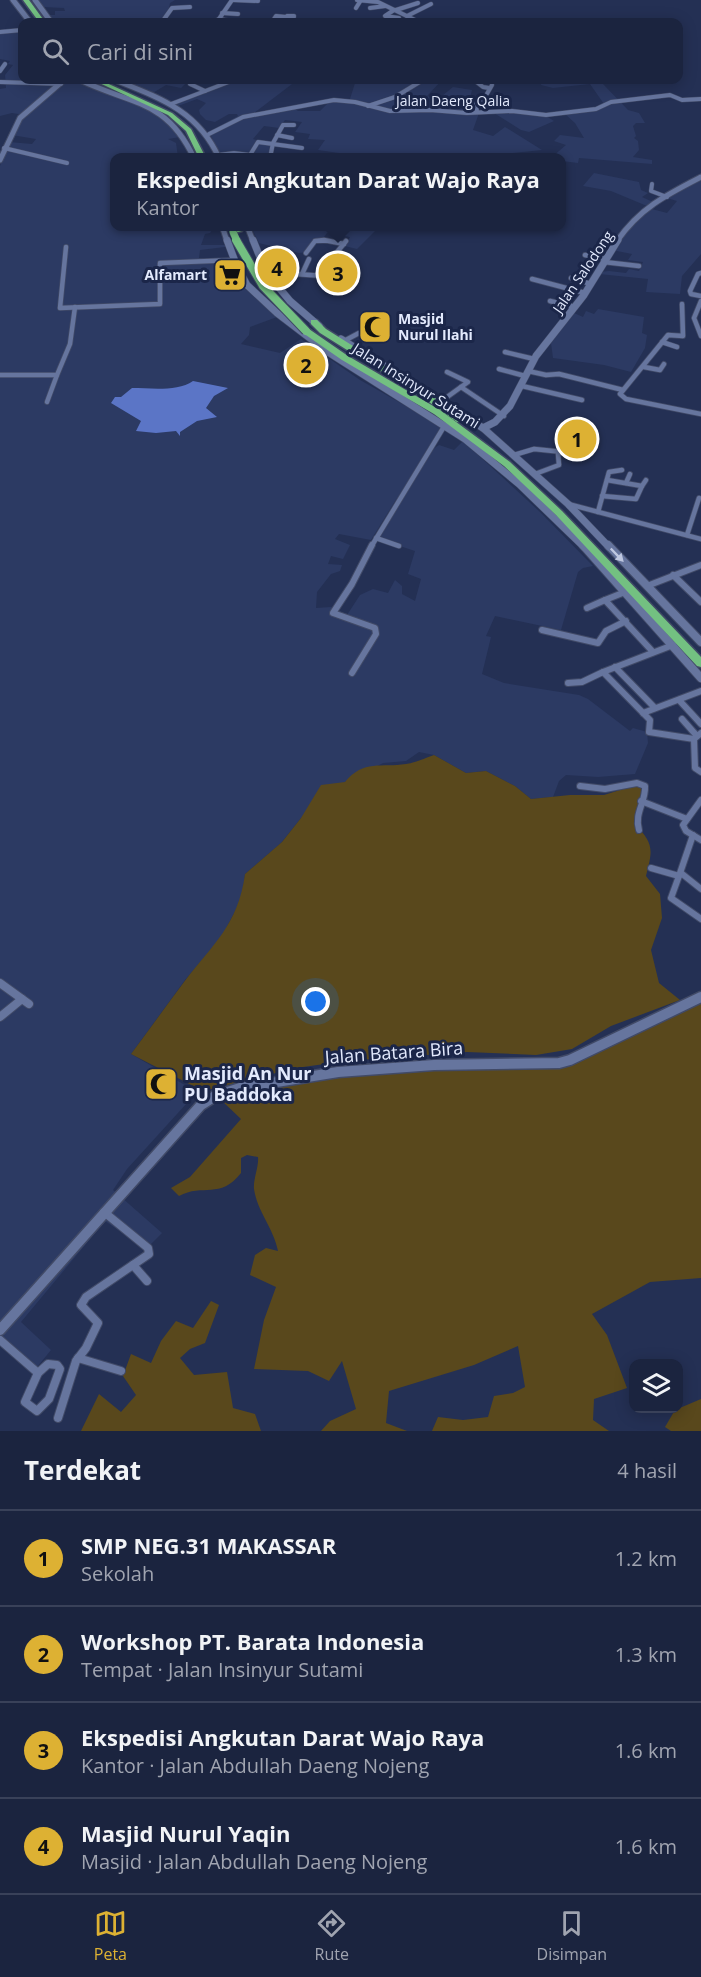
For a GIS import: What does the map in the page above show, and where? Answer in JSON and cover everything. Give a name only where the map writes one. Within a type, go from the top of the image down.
[{"type":"highway","points":[[21,0],[34,18]]},
{"type":"highway","points":[[26,0],[39,18]]},
{"type":"highway","points":[[93,84],[152,107]]},
{"type":"highway","points":[[105,84],[170,114],[189,130],[200,153]]},
{"type":"highway","points":[[111,84],[175,112],[195,129],[207,153]]},
{"type":"highway","name":"Jalan Insinyur Sutami","points":[[236,231],[248,267],[274,301],[307,329],[366,370],[437,412],[472,436],[524,478],[701,663]]},
{"type":"highway","name":"Jalan Insinyur Sutami","points":[[307,329],[323,331],[447,409],[513,462],[548,494],[701,656]]},
{"type":"street","points":[[13,0],[27,18]]},
{"type":"street","points":[[35,0],[48,18]]},
{"type":"street","points":[[220,18],[232,0],[258,1]]},
{"type":"street","points":[[356,8],[359,0],[376,2],[410,18]]},
{"type":"street","points":[[384,16],[418,3]]},
{"type":"street","points":[[406,16],[431,4]]},
{"type":"street","points":[[385,6],[371,10],[384,16],[399,18]]},
{"type":"street","points":[[165,18],[171,8],[190,7]]},
{"type":"street","points":[[222,13],[238,14]]},
{"type":"street","points":[[0,32],[18,30]]},
{"type":"street","points":[[0,71],[5,64]]},
{"type":"street","points":[[0,82],[18,82]]},
{"type":"street","points":[[0,160],[11,133],[24,115],[33,105],[64,84]]},
{"type":"street","points":[[125,84],[185,112],[208,134],[218,153]]},
{"type":"street","points":[[190,84],[205,91]]},
{"type":"street","points":[[171,104],[223,84]]},
{"type":"street","points":[[368,106],[395,97],[416,84]]},
{"type":"street","points":[[477,112],[476,103],[484,99],[490,86],[483,87],[479,84]]},
{"type":"street","name":"Jalan Daeng Qalia","points":[[208,134],[243,117],[329,100],[355,102],[390,111],[512,111],[552,115],[601,108],[611,102],[670,95],[682,100],[701,99]]},
{"type":"street","points":[[152,107],[182,132],[192,153]]},
{"type":"street","points":[[271,153],[273,143],[284,124],[294,125]]},
{"type":"street","points":[[277,135],[292,138]]},
{"type":"street","points":[[251,153],[257,142],[302,148]]},
{"type":"street","points":[[4,148],[67,163]]},
{"type":"street","name":"Jalan Salodong","points":[[483,428],[504,416],[522,386],[534,359],[585,293],[612,246],[643,210],[701,177]]},
{"type":"street","points":[[652,184],[651,191],[667,197]]},
{"type":"street","points":[[224,231],[249,287],[307,329],[380,387],[445,425],[482,452],[538,501],[625,592],[701,678]]},
{"type":"street","points":[[249,231],[266,272],[307,329],[344,341],[443,400],[483,428],[568,504],[701,642]]},
{"type":"street","points":[[306,253],[316,241],[345,243],[329,262],[323,275]]},
{"type":"street","points":[[66,247],[60,308],[160,304],[160,263],[187,260],[235,260]]},
{"type":"street","points":[[585,255],[639,266]]},
{"type":"street","points":[[302,274],[309,259]]},
{"type":"street","points":[[266,272],[339,277]]},
{"type":"street","points":[[701,273],[698,274],[690,291],[691,294],[701,296]]},
{"type":"street","points":[[571,278],[591,284]]},
{"type":"street","points":[[532,279],[585,293]]},
{"type":"street","points":[[249,287],[276,285]]},
{"type":"street","points":[[550,301],[575,307]]},
{"type":"street","points":[[694,318],[701,301]]},
{"type":"street","points":[[682,304],[683,336],[668,335],[644,368],[620,394],[626,399],[701,414]]},
{"type":"street","points":[[46,402],[70,344],[75,307]]},
{"type":"street","points":[[694,318],[701,319]]},
{"type":"street","points":[[694,318],[701,336]]},
{"type":"street","points":[[344,341],[358,333]]},
{"type":"street","points":[[662,342],[677,347]]},
{"type":"street","points":[[505,352],[534,359]]},
{"type":"street","points":[[644,368],[661,369],[664,364]]},
{"type":"street","points":[[499,369],[546,375],[559,374],[623,390]]},
{"type":"street","points":[[443,400],[468,382],[447,372]]},
{"type":"street","points":[[0,375],[57,375]]},
{"type":"street","points":[[522,386],[582,400]]},
{"type":"street","points":[[461,387],[504,416]]},
{"type":"street","points":[[352,673],[376,634],[375,628],[333,613],[445,425]]},
{"type":"street","points":[[514,455],[534,449],[563,452],[558,453],[559,465],[535,474]]},
{"type":"street","points":[[598,512],[609,471],[622,470]]},
{"type":"street","points":[[626,483],[630,474]]},
{"type":"street","points":[[607,480],[642,486]]},
{"type":"street","points":[[602,496],[636,499],[646,480]]},
{"type":"street","points":[[687,535],[699,498]]},
{"type":"street","points":[[568,504],[701,539]]},
{"type":"street","points":[[376,538],[399,546]]},
{"type":"street","points":[[647,586],[701,565]]},
{"type":"street","points":[[694,568],[701,570]]},
{"type":"street","points":[[673,575],[701,602]]},
{"type":"street","points":[[587,608],[625,592]]},
{"type":"street","points":[[605,600],[653,652]]},
{"type":"street","points":[[542,630],[598,643],[606,631],[626,621]]},
{"type":"street","points":[[568,683],[582,682],[673,645]]},
{"type":"street","points":[[615,667],[655,708]]},
{"type":"street","points":[[603,672],[650,720],[648,730],[651,733],[697,736]]},
{"type":"street","points":[[643,713],[701,692]]},
{"type":"street","points":[[679,700],[701,723]]},
{"type":"street","points":[[682,720],[697,736],[695,768],[701,772]]},
{"type":"street","points":[[580,786],[605,789],[639,783],[646,789],[636,818],[639,830]]},
{"type":"street","points":[[701,800],[683,828],[701,840]]},
{"type":"street","points":[[641,801],[687,819]]},
{"type":"street","points":[[693,835],[671,898],[701,919]]},
{"type":"street","points":[[651,868],[680,875],[701,889]]},
{"type":"street","points":[[0,984],[29,1004]]},
{"type":"street","name":"Jalan Batara Bira","points":[[0,1330],[201,1105],[214,1096],[239,1088],[361,1069],[423,1065],[565,1062],[701,997]]},
{"type":"street","points":[[0,1017],[22,999]]},
{"type":"street","points":[[58,1418],[78,1358],[86,1348],[98,1322],[81,1305],[86,1297],[149,1256],[149,1250],[104,1212]]},
{"type":"street","points":[[133,1265],[147,1281]]},
{"type":"street","points":[[0,1340],[38,1373]]},
{"type":"street","points":[[78,1358],[122,1371]]},
{"type":"street","points":[[48,1364],[57,1365],[60,1369],[48,1400],[39,1410],[25,1402],[38,1373],[48,1364]]},
{"type":"shaded area","points":[[37,0],[175,0],[170,3],[168,13],[164,18],[51,18],[49,15],[55,15],[55,11],[65,11],[64,8],[43,7]]},
{"type":"shaded area","points":[[18,31],[18,84],[87,84],[158,112],[180,137],[168,139],[176,143],[177,153],[110,153],[110,231],[211,231],[205,234],[201,245],[225,245],[225,247],[200,250],[199,258],[229,260],[238,282],[277,317],[250,327],[249,335],[241,344],[280,353],[301,339],[360,380],[443,427],[433,449],[439,445],[454,450],[463,441],[540,512],[593,566],[583,568],[578,572],[561,630],[495,616],[486,636],[491,637],[482,674],[504,683],[579,695],[588,699],[630,731],[633,728],[647,732],[648,743],[635,774],[598,777],[566,775],[559,781],[553,797],[531,799],[515,786],[486,771],[466,773],[434,755],[419,752],[406,761],[383,763],[345,782],[301,818],[281,843],[245,874],[242,898],[221,938],[185,980],[131,1054],[197,1092],[127,1169],[113,1190],[162,1233],[146,1249],[105,1221],[21,1322],[51,1350],[33,1372],[0,1346],[0,166],[9,142],[32,144],[36,139],[12,135],[25,115],[12,113],[0,116],[0,89],[6,88],[5,75],[13,65],[8,64],[10,61],[0,59],[0,33]],"holes":[[[397,498],[379,539],[415,551],[408,574],[421,579],[415,601],[402,594],[402,586],[395,580],[388,593],[373,589],[360,595],[347,615],[331,607],[316,608],[317,592],[331,574],[340,571],[342,565],[328,564],[331,556],[343,559],[350,545],[335,539],[339,534],[371,540]]]},
{"type":"shaded area","points":[[127,84],[185,84],[181,88],[166,85],[151,94]]},
{"type":"shaded area","points":[[224,84],[292,84],[254,113],[295,109],[320,111],[330,101],[349,102],[355,84],[438,84],[427,96],[437,100],[453,87],[472,90],[470,98],[474,101],[475,112],[479,113],[473,130],[493,136],[505,127],[542,150],[513,153],[340,153],[318,150],[325,140],[308,139],[310,134],[295,132],[302,122],[285,120],[279,128],[264,126],[253,139],[271,145],[270,153],[219,153],[209,132],[238,116],[237,114],[229,114],[215,122],[206,120],[200,114],[199,110],[206,103],[197,99],[178,106],[170,102]]},
{"type":"shaded area","points":[[541,84],[590,84],[553,88]]},
{"type":"shaded area","points":[[590,84],[603,84],[628,110],[639,113],[645,123],[636,123],[633,126],[636,136],[634,138],[638,141],[639,150],[633,157],[652,160],[652,164],[579,158],[578,163],[566,162],[566,153],[557,153],[566,145],[554,141],[560,135],[584,138],[575,123],[565,114],[600,109],[604,104]]},
{"type":"shaded area","points":[[509,111],[546,116],[554,121],[529,132],[521,130],[494,113]]},
{"type":"shaded area","points":[[594,173],[639,182],[641,190],[648,193],[642,197],[655,203],[647,206],[611,191],[583,186]]},
{"type":"shaded area","points":[[701,178],[701,254],[682,276],[680,294],[646,292],[648,279],[599,274],[609,271],[626,273],[629,269],[639,271],[643,262],[628,260],[632,254],[612,250],[648,208],[667,213],[677,201],[667,198]]},
{"type":"shaded area","points":[[253,231],[375,231],[357,249],[345,246],[350,237],[327,233],[321,241],[315,240],[306,252],[299,253],[259,243]]},
{"type":"shaded area","points":[[598,309],[644,317],[642,333],[647,335],[645,348],[631,372],[604,365],[553,358],[551,343],[554,335],[574,313],[583,317],[586,311],[594,314]]},
{"type":"shaded area","points":[[434,755],[466,773],[486,771],[515,786],[531,799],[570,795],[604,795],[636,785],[645,790],[634,823],[645,836],[650,847],[651,853],[646,876],[660,894],[662,918],[651,950],[659,983],[680,1000],[611,1026],[572,1049],[536,1055],[467,1052],[346,1061],[296,1068],[203,1091],[131,1054],[223,933],[237,907],[245,874],[282,842],[301,818],[321,785],[345,782],[366,767],[409,763]]},
{"type":"shaded area","points":[[701,994],[701,1278],[650,1282],[592,1314],[607,1335],[627,1388],[594,1399],[593,1420],[609,1431],[432,1431],[438,1417],[463,1420],[488,1417],[494,1396],[513,1393],[525,1387],[518,1346],[474,1365],[389,1391],[386,1423],[407,1431],[321,1431],[330,1421],[356,1409],[342,1361],[329,1381],[308,1371],[254,1369],[264,1320],[276,1287],[250,1275],[255,1255],[266,1248],[278,1251],[258,1205],[254,1189],[258,1157],[247,1155],[241,1158],[241,1173],[226,1186],[218,1189],[188,1192],[179,1196],[171,1188],[190,1177],[241,1119],[220,1099],[236,1098],[265,1090],[265,1083],[275,1081],[569,1061]]},
{"type":"shaded area","points":[[211,1301],[219,1305],[205,1343],[190,1349],[180,1358],[194,1375],[227,1372],[233,1408],[255,1414],[261,1431],[81,1431],[99,1394],[121,1412],[136,1395],[123,1376],[131,1354],[151,1363],[161,1341],[176,1321],[193,1328]]},
{"type":"shaded area","points":[[701,1399],[701,1431],[671,1431],[665,1427],[673,1413],[683,1413],[683,1407]]},
{"type":"water","points":[[193,381],[228,388],[214,396],[206,408],[217,417],[197,421],[180,432],[180,436],[176,431],[156,433],[136,431],[141,421],[111,403],[115,397],[121,397],[132,388],[171,388]]},
{"type":"place","name":"Masjid Nurul Yaqin","points":[[277,268]]},
{"type":"place","name":"Ekspedisi Angkutan Darat Wajo Raya","points":[[338,273]]},
{"type":"place","name":"Alfamart","points":[[230,275]]},
{"type":"place","name":"Masjid Nurul Ilahi","points":[[375,327]]},
{"type":"place","name":"Workshop PT. Barata Indonesia","points":[[306,365]]},
{"type":"place","name":"SMP NEG.31 MAKASSAR","points":[[577,439]]},
{"type":"place","name":"Masjid An Nur PU Baddoka","points":[[161,1084]]}]
